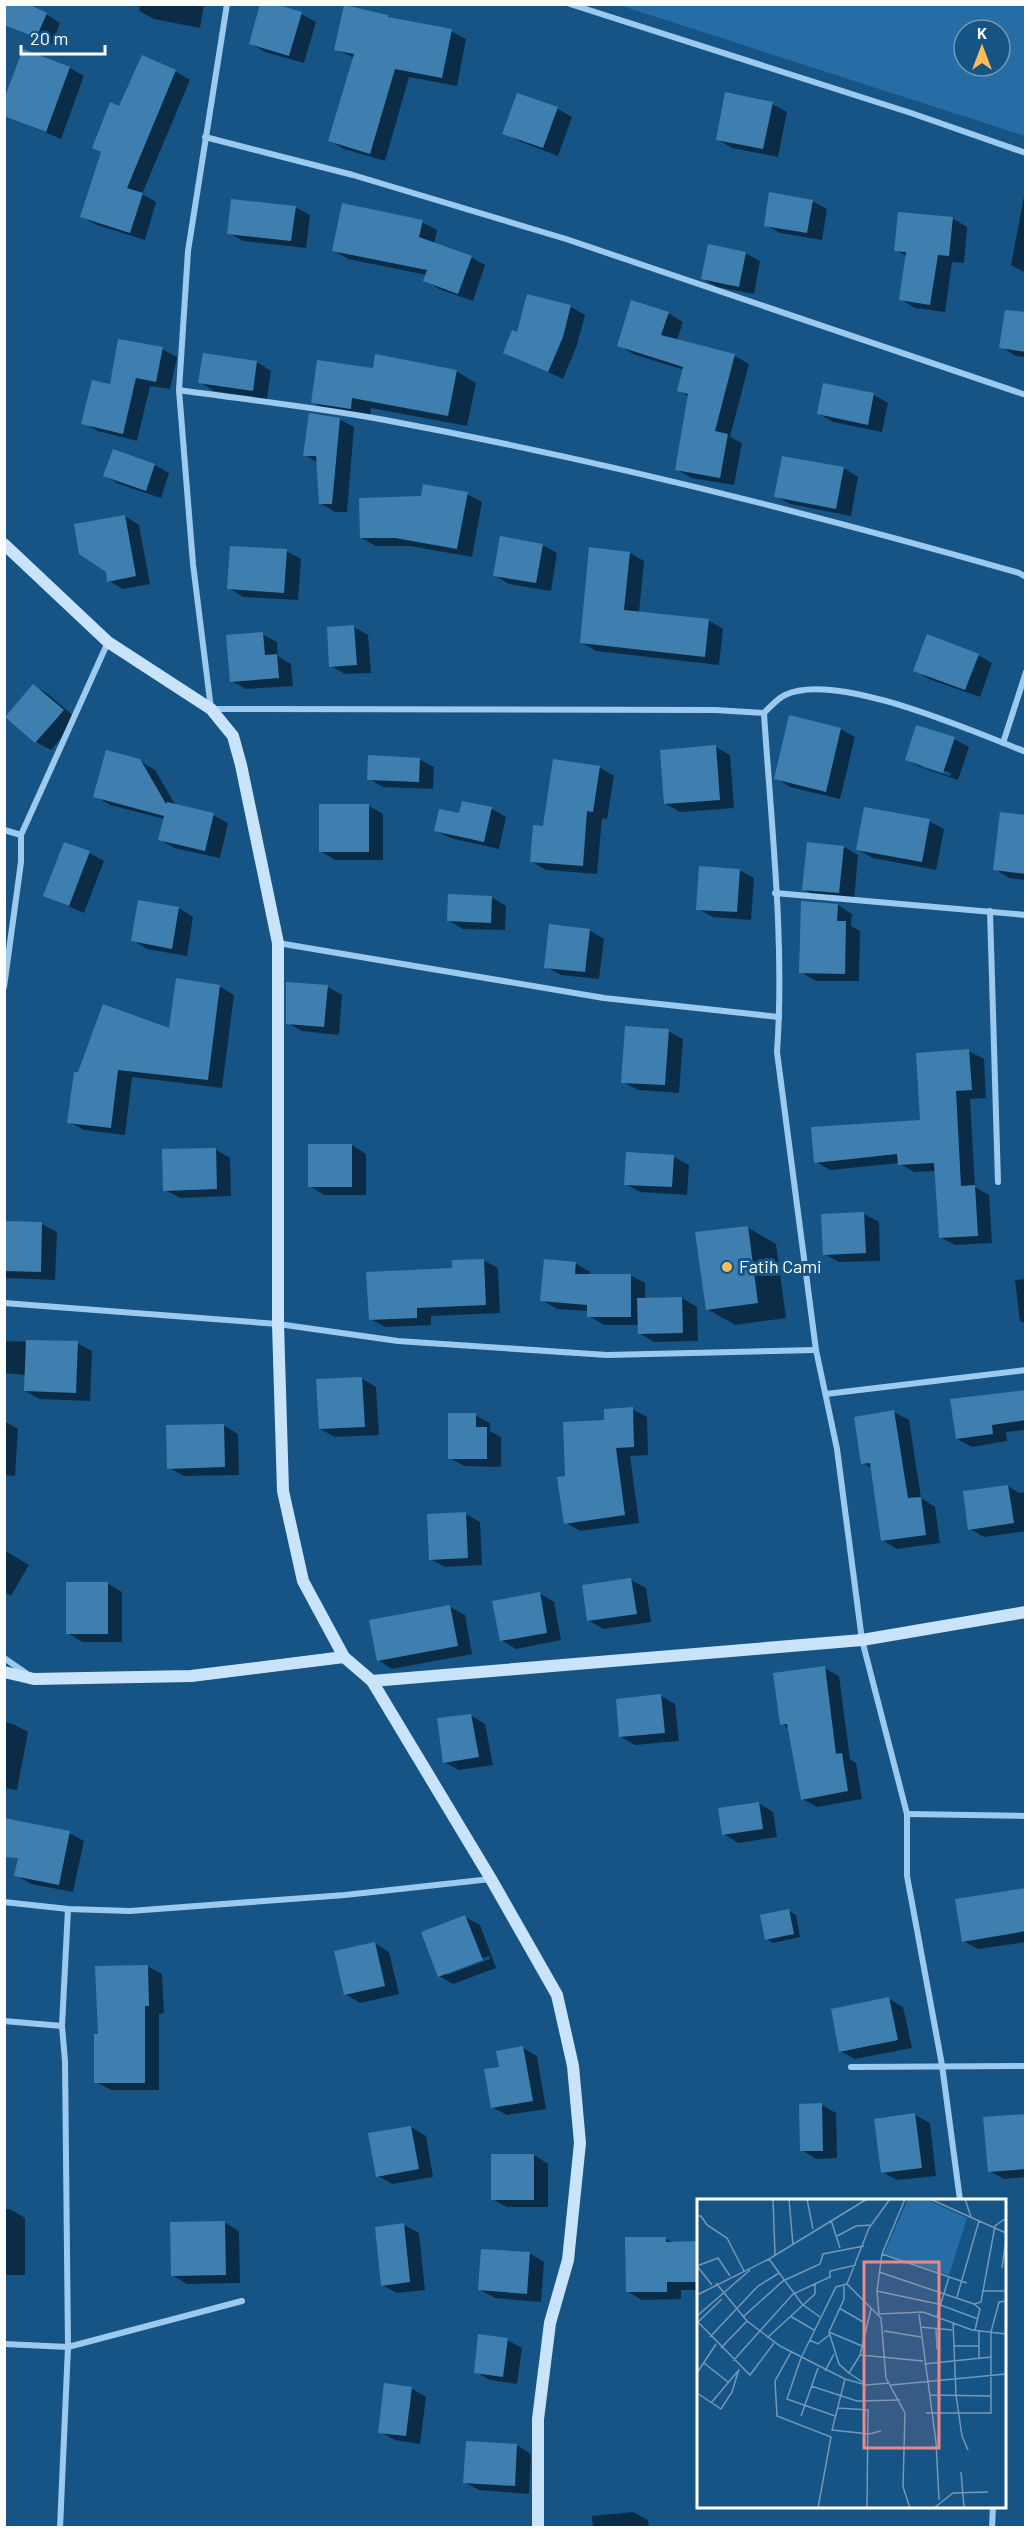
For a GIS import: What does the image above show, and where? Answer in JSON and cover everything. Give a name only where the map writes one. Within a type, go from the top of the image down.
[{"type":"street","points":[[211,709],[193,564],[179,390],[188,250],[227,4]]},
{"type":"street","points":[[570,4],[911,113],[1026,153]]},
{"type":"street","points":[[205,137],[353,175],[566,239],[1026,395]]},
{"type":"street","points":[[179,390],[383,420],[591,463],[878,532],[1026,577]]},
{"type":"street","points":[[4,544],[108,642],[211,709],[233,736],[261,853],[278,944],[278,1324],[283,1491],[303,1581],[344,1657],[372,1681],[491,1879],[557,1995],[573,2066],[580,2143],[568,2260],[549,2323],[538,2419],[538,2528]]},
{"type":"street","points":[[4,987],[21,862],[21,835],[108,642]]},
{"type":"street","points":[[1003,743],[1026,672]]},
{"type":"street","points":[[211,709],[715,710],[764,713],[785,695],[816,688],[890,700],[1026,752]]},
{"type":"street","points":[[764,713],[775,893],[779,1017],[777,1052],[816,1350],[837,1449],[862,1640],[907,1814],[907,1876],[942,2065],[960,2199]]},
{"type":"street","points":[[4,830],[21,835]]},
{"type":"street","points":[[775,893],[1026,915]]},
{"type":"street","points":[[990,911],[998,1182]]},
{"type":"street","points":[[278,944],[604,998],[779,1017]]},
{"type":"street","points":[[4,1304],[278,1324],[398,1341],[607,1355],[816,1350]]},
{"type":"street","points":[[826,1394],[1026,1370]]},
{"type":"street","points":[[372,1681],[862,1640],[1026,1612]]},
{"type":"street","points":[[4,1672],[34,1679],[191,1676],[344,1657]]},
{"type":"street","points":[[4,1658],[34,1679]]},
{"type":"street","points":[[907,1814],[1026,1816]]},
{"type":"street","points":[[4,1902],[68,1909],[130,1911],[345,1895],[491,1879]]},
{"type":"street","points":[[60,2528],[68,2347],[62,2026],[68,1909]]},
{"type":"street","points":[[4,2021],[62,2026]]},
{"type":"street","points":[[851,2067],[1026,2066]]},
{"type":"street","points":[[4,2344],[68,2347],[242,2301]]},
{"type":"street","points":[[992,2528],[993,2508]]},
{"type":"shaded area","points":[[619,5],[1025,5],[1025,136]]},
{"type":"building","points":[[4,4],[28,4],[47,13],[36,38],[4,25]]},
{"type":"building","points":[[260,4],[275,4],[302,12],[289,56],[249,44]]},
{"type":"building","points":[[344,5],[388,15],[388,17],[452,29],[442,78],[395,69],[370,154],[328,141],[354,54],[334,50]]},
{"type":"building","points":[[23,49],[70,67],[46,132],[4,116],[4,99]]},
{"type":"building","points":[[142,55],[176,70],[127,188],[143,193],[130,233],[80,217],[101,152],[92,148],[110,102],[119,106]]},
{"type":"building","points":[[725,92],[773,102],[763,149],[716,140]]},
{"type":"building","points":[[517,93],[558,107],[543,148],[502,134]]},
{"type":"building","points":[[769,192],[813,200],[807,233],[764,226]]},
{"type":"building","points":[[231,199],[296,206],[291,241],[227,234]]},
{"type":"building","points":[[342,203],[423,220],[419,237],[472,256],[458,294],[423,281],[427,270],[332,251]]},
{"type":"building","points":[[898,212],[953,217],[949,256],[938,255],[930,305],[899,300],[906,252],[894,251]]},
{"type":"building","points":[[708,244],[746,252],[739,287],[701,279]]},
{"type":"building","points":[[527,294],[571,305],[563,337],[548,372],[503,353],[512,330],[517,332]]},
{"type":"building","points":[[631,300],[669,312],[661,335],[735,354],[715,431],[728,434],[720,478],[675,470],[688,394],[677,391],[683,367],[617,346]]},
{"type":"building","points":[[1005,310],[1026,312],[1026,352],[999,348]]},
{"type":"building","points":[[118,339],[163,347],[156,382],[136,378],[123,434],[81,424],[92,380],[110,384]]},
{"type":"building","points":[[203,353],[257,361],[253,391],[198,383]]},
{"type":"building","points":[[375,354],[457,370],[448,416],[352,398],[351,409],[311,403],[317,360],[373,368]]},
{"type":"building","points":[[823,383],[874,393],[868,425],[817,414]]},
{"type":"building","points":[[309,413],[340,418],[332,504],[319,504],[316,456],[303,456]]},
{"type":"building","points":[[113,449],[155,464],[146,491],[103,476]]},
{"type":"building","points":[[782,456],[844,467],[836,509],[774,497]]},
{"type":"building","points":[[423,484],[468,492],[457,549],[395,538],[360,538],[359,498],[421,496]]},
{"type":"building","points":[[125,515],[136,576],[107,582],[106,572],[79,554],[74,524]]},
{"type":"building","points":[[500,536],[543,544],[536,583],[493,576]]},
{"type":"building","points":[[230,546],[287,549],[284,593],[227,589]]},
{"type":"building","points":[[589,547],[630,552],[624,610],[709,619],[705,657],[580,643]]},
{"type":"building","points":[[354,625],[357,665],[329,667],[327,627]]},
{"type":"building","points":[[263,632],[265,655],[277,654],[279,678],[230,682],[226,635]]},
{"type":"building","points":[[927,634],[979,654],[965,690],[913,671]]},
{"type":"building","points":[[33,684],[64,710],[35,743],[5,717]]},
{"type":"building","points":[[789,715],[841,728],[826,792],[774,779]]},
{"type":"building","points":[[916,725],[955,737],[943,773],[905,760]]},
{"type":"building","points":[[716,745],[720,800],[664,804],[660,750]]},
{"type":"building","points":[[106,750],[140,759],[166,804],[167,802],[214,813],[205,851],[158,840],[164,816],[93,797]]},
{"type":"building","points":[[368,755],[420,758],[419,782],[367,780]]},
{"type":"building","points":[[553,759],[600,766],[593,812],[587,811],[583,866],[530,862],[533,825],[543,826]]},
{"type":"building","points":[[462,801],[492,807],[484,842],[434,831],[439,809],[459,813]]},
{"type":"building","points":[[319,804],[369,804],[369,852],[319,852]]},
{"type":"building","points":[[864,807],[930,819],[922,862],[856,850]]},
{"type":"building","points":[[1000,812],[1026,815],[1026,874],[993,870]]},
{"type":"building","points":[[64,842],[90,851],[69,906],[43,896]]},
{"type":"building","points":[[807,842],[844,846],[839,893],[802,890]]},
{"type":"building","points":[[699,866],[740,869],[737,912],[696,910]]},
{"type":"building","points":[[448,894],[492,896],[491,923],[447,921]]},
{"type":"building","points":[[138,900],[179,907],[172,949],[131,941]]},
{"type":"building","points":[[801,901],[838,904],[837,921],[846,921],[845,974],[799,973]]},
{"type":"building","points":[[549,924],[590,929],[585,972],[544,968]]},
{"type":"building","points":[[176,978],[220,985],[208,1080],[118,1070],[111,1128],[67,1123],[74,1072],[78,1072],[103,1004],[169,1028]]},
{"type":"building","points":[[286,982],[328,985],[324,1027],[286,1024]]},
{"type":"building","points":[[625,1026],[669,1029],[665,1085],[621,1083]]},
{"type":"building","points":[[969,1049],[972,1090],[956,1091],[961,1186],[975,1185],[978,1236],[939,1238],[934,1163],[898,1165],[897,1154],[814,1163],[811,1127],[920,1120],[916,1053]]},
{"type":"building","points":[[308,1144],[352,1144],[352,1187],[308,1187]]},
{"type":"building","points":[[216,1148],[217,1189],[163,1191],[162,1149]]},
{"type":"building","points":[[626,1152],[674,1155],[672,1187],[624,1185]]},
{"type":"building","points":[[864,1212],[866,1253],[823,1255],[821,1214]]},
{"type":"building","points":[[4,1221],[42,1222],[41,1272],[4,1271]]},
{"type":"building","name":"Fatih Cami","points":[[748,1226],[758,1303],[706,1310],[695,1232]]},
{"type":"building","points":[[484,1259],[486,1305],[417,1308],[417,1318],[369,1320],[366,1272],[452,1268],[452,1260]]},
{"type":"building","points":[[544,1259],[576,1262],[575,1274],[631,1274],[631,1317],[587,1317],[587,1305],[540,1301]]},
{"type":"building","points":[[682,1297],[683,1333],[638,1334],[637,1298]]},
{"type":"building","points":[[26,1340],[78,1341],[76,1393],[24,1391]]},
{"type":"building","points":[[362,1377],[365,1427],[319,1429],[316,1379]]},
{"type":"building","points":[[1026,1390],[1026,1420],[992,1425],[993,1434],[956,1439],[950,1399]]},
{"type":"building","points":[[633,1407],[634,1447],[616,1448],[625,1515],[564,1524],[557,1477],[565,1476],[563,1422],[604,1420],[604,1409]]},
{"type":"building","points":[[894,1410],[908,1498],[921,1497],[926,1535],[881,1541],[870,1463],[861,1464],[854,1417]]},
{"type":"building","points":[[448,1413],[476,1413],[476,1427],[487,1427],[487,1459],[448,1459]]},
{"type":"building","points":[[224,1424],[225,1467],[167,1469],[166,1425]]},
{"type":"building","points":[[1008,1485],[1014,1523],[968,1530],[963,1491]]},
{"type":"building","points":[[466,1512],[468,1558],[429,1560],[427,1514]]},
{"type":"building","points":[[631,1578],[637,1614],[587,1621],[582,1585]]},
{"type":"building","points":[[66,1582],[108,1582],[108,1634],[66,1634]]},
{"type":"building","points":[[540,1592],[547,1633],[500,1641],[492,1601]]},
{"type":"building","points":[[450,1605],[458,1646],[377,1661],[369,1620]]},
{"type":"building","points":[[825,1666],[836,1754],[842,1753],[848,1791],[801,1800],[787,1724],[780,1725],[773,1673]]},
{"type":"building","points":[[661,1694],[665,1733],[619,1737],[616,1699]]},
{"type":"building","points":[[471,1714],[479,1757],[443,1763],[437,1718]]},
{"type":"building","points":[[759,1802],[763,1829],[722,1835],[718,1808]]},
{"type":"building","points":[[4,1818],[70,1831],[59,1885],[14,1876],[18,1858],[4,1857]]},
{"type":"building","points":[[1026,1888],[1026,1931],[962,1942],[955,1899]]},
{"type":"building","points":[[789,1909],[794,1934],[765,1940],[760,1915]]},
{"type":"building","points":[[465,1915],[483,1960],[438,1977],[421,1932]]},
{"type":"building","points":[[375,1942],[385,1986],[344,1995],[334,1951]]},
{"type":"building","points":[[148,1965],[149,2006],[145,2006],[145,2083],[94,2083],[94,2034],[98,2034],[95,1966]]},
{"type":"building","points":[[889,1997],[898,2040],[839,2052],[831,2009]]},
{"type":"building","points":[[523,2046],[533,2101],[491,2108],[484,2069],[499,2067],[496,2051]]},
{"type":"building","points":[[822,2103],[823,2151],[800,2151],[799,2104]]},
{"type":"building","points":[[915,2113],[922,2168],[881,2173],[874,2119]]},
{"type":"building","points":[[1026,2114],[1026,2169],[988,2172],[983,2117]]},
{"type":"building","points":[[411,2126],[419,2169],[376,2177],[368,2133]]},
{"type":"building","points":[[491,2154],[534,2154],[534,2200],[491,2200]]},
{"type":"building","points":[[225,2221],[226,2275],[171,2276],[170,2222]]},
{"type":"building","points":[[404,2223],[410,2282],[381,2286],[375,2227]]},
{"type":"building","points":[[625,2237],[666,2237],[666,2242],[697,2241],[697,2282],[667,2282],[667,2292],[626,2292]]},
{"type":"building","points":[[481,2249],[530,2252],[527,2294],[478,2290]]},
{"type":"building","points":[[478,2334],[508,2338],[503,2377],[474,2373]]},
{"type":"building","points":[[384,2383],[412,2387],[406,2436],[378,2433]]},
{"type":"building","points":[[466,2441],[517,2444],[515,2486],[463,2483]]},
{"type":"place","name":"Fatih Cami","points":[[727,1267]]}]
